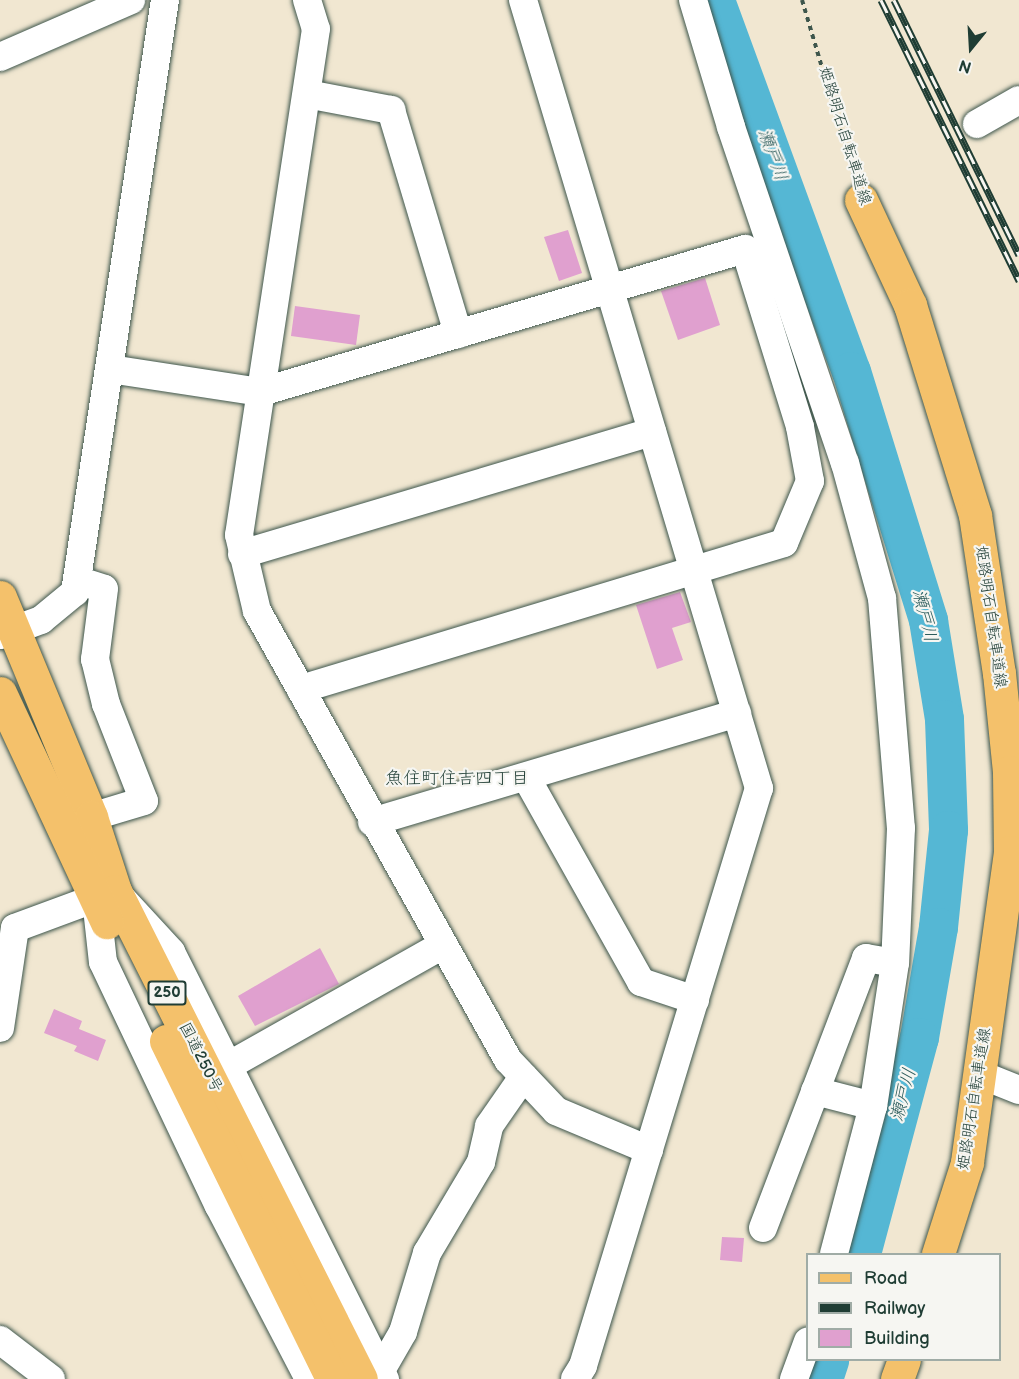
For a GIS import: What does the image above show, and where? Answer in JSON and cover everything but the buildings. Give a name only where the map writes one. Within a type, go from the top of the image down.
[{"type":"main road","name":"姫路明石自転車道線","points":[[861,200],[910,305],[975,515],[999,674],[1014,797],[1010,852],[967,1163],[938,1253]]},
{"type":"main road","name":"国道250号","points":[[0,597],[8,632],[91,817],[106,895]]},
{"type":"main road","name":"国道250号","points":[[0,693],[106,895],[366,1377]]},
{"type":"main road","points":[[897,1379],[903,1361]]},
{"type":"street","points":[[0,57],[132,0]]},
{"type":"street","points":[[8,632],[41,620],[75,592],[165,0]]},
{"type":"street","points":[[307,0],[316,29],[239,535],[257,611],[372,822],[508,1060],[556,1111],[649,1150]]},
{"type":"street","points":[[523,0],[692,571],[759,788],[583,1366],[575,1379]]},
{"type":"street","points":[[693,0],[731,127],[845,463],[882,598],[901,828],[895,963],[873,1106],[834,1253]]},
{"type":"street","points":[[307,94],[392,110],[458,334]]},
{"type":"street","points":[[977,124],[1019,100]]},
{"type":"street","points":[[110,369],[261,392],[745,249],[800,427],[810,481],[784,543],[301,688]]},
{"type":"street","points":[[242,554],[652,432]]},
{"type":"street","points":[[810,481],[845,463]]},
{"type":"street","points":[[77,580],[104,588],[95,659],[106,704],[144,801],[91,817]]},
{"type":"street","points":[[372,822],[737,712]]},
{"type":"street","points":[[526,777],[641,982],[694,1000]]},
{"type":"street","points":[[0,1028],[15,928],[106,895]]},
{"type":"street","points":[[106,895],[171,952],[228,1066],[366,1377],[403,1332],[427,1253],[481,1162],[489,1126],[523,1077]]},
{"type":"street","points":[[106,895],[103,962],[219,1206],[309,1379]]},
{"type":"street","points":[[228,1066],[443,945]]},
{"type":"street","points":[[763,1228],[866,958],[895,963]]},
{"type":"street","points":[[980,1074],[1019,1090]]},
{"type":"street","points":[[815,1091],[873,1106]]},
{"type":"street","points":[[0,1340],[51,1379]]},
{"type":"street","points":[[794,1379],[806,1344]]},
{"type":"path","name":"姫路明石自転車道線","points":[[802,0],[861,200]]},
{"type":"waterway","name":"瀬戸川","points":[[715,0],[851,371],[928,620],[944,719],[948,830],[938,927],[919,1037],[861,1253]]},
{"type":"waterway","name":"瀬戸川","points":[[823,1379],[829,1361]]},
{"type":"railway","points":[[881,0],[1019,281]]},
{"type":"railway","points":[[894,0],[1019,255]]},
{"type":"district","name":"魚住町住吉四丁目","points":[[457,779]]}]
